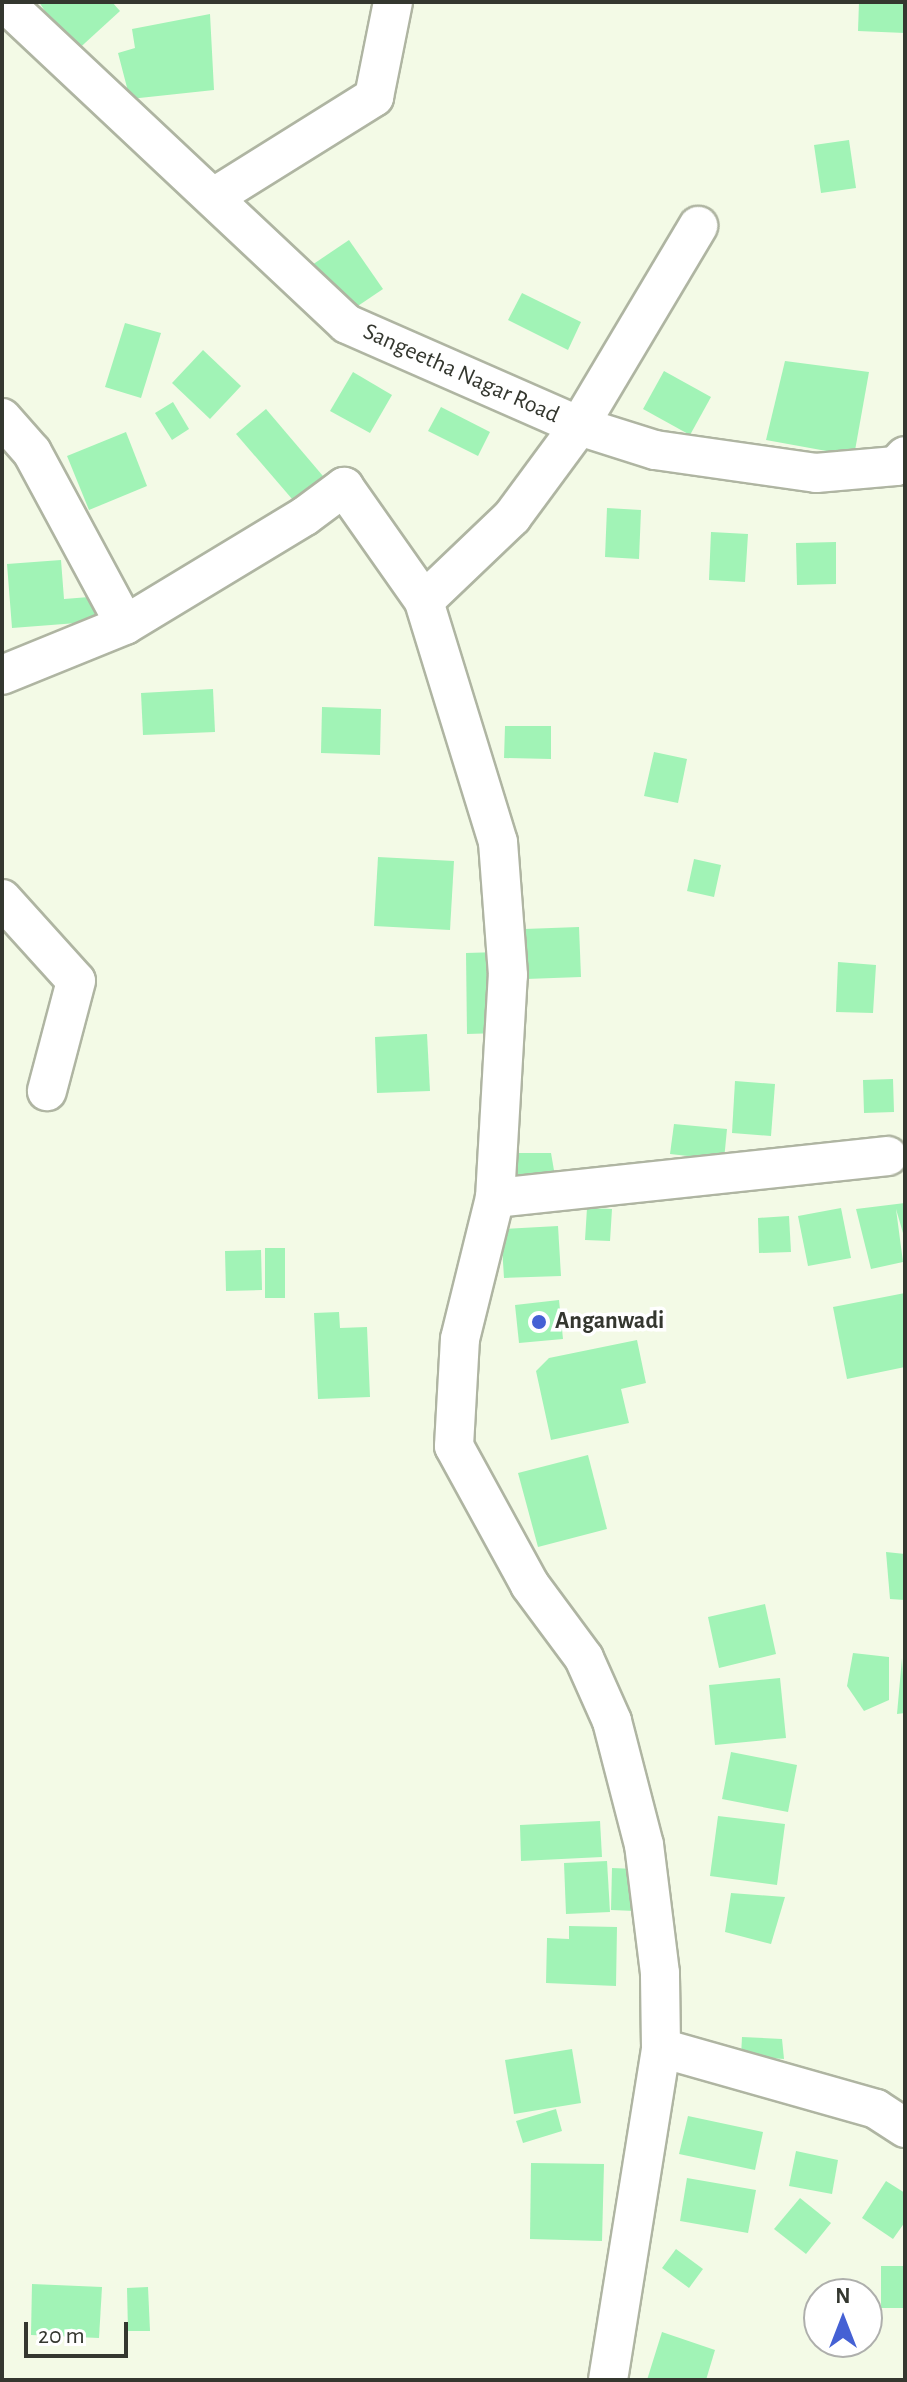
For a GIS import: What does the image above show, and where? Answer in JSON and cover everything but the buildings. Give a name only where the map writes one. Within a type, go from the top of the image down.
[{"type":"street","points":[[214,197],[374,97],[393,2]]},
{"type":"street","name":"Sangeetha Nagar Road","points":[[16,14],[347,324],[579,426],[655,450],[816,473],[896,466],[905,456]]},
{"type":"street","points":[[424,601],[512,517],[579,426],[698,226]]},
{"type":"street","points":[[2,418],[32,452],[125,625]]},
{"type":"street","points":[[2,675],[125,625],[305,516],[344,487],[424,601],[498,842],[508,975],[495,1198],[460,1339],[454,1446],[530,1585],[584,1658],[612,1721],[644,1845],[660,1973],[661,2048],[608,2380]]},
{"type":"street","points":[[2,899],[76,981],[47,1091]]},
{"type":"street","points":[[495,1198],[888,1156]]},
{"type":"street","points":[[661,2048],[876,2109],[905,2128]]},
{"type":"place","name":"Anganwadi","points":[[539,1322]]}]
